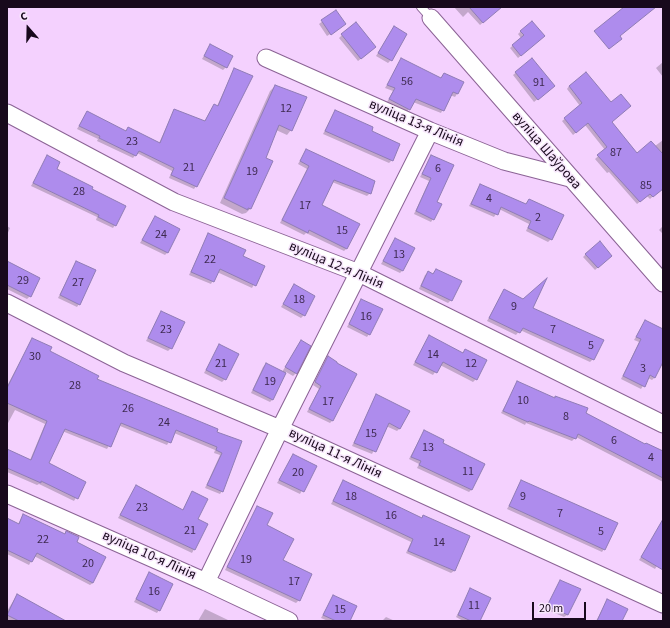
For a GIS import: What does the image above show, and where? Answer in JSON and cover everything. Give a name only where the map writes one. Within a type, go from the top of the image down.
[{"type":"street","name":"вуліца Шаўрова","points":[[426,13],[663,283]]},
{"type":"street","name":"вуліца 13-я Лінія","points":[[266,58],[430,132],[504,161],[570,178]]},
{"type":"street","name":"вуліца 12-я Лінія","points":[[7,113],[174,202],[358,273],[663,424]]},
{"type":"street","points":[[206,582],[280,429],[430,132]]},
{"type":"street","name":"вуліца 11-я Лінія","points":[[7,303],[124,363],[280,429],[663,604]]},
{"type":"street","name":"вуліца 10-я Лінія","points":[[7,494],[206,582],[289,621]]},
{"type":"building","points":[[469,7],[502,7],[483,23]]},
{"type":"building","points":[[624,7],[656,7],[620,36],[622,39],[609,49],[594,31]]},
{"type":"building","points":[[336,10],[346,24],[331,35],[321,20]]},
{"type":"building","points":[[532,21],[545,36],[521,56],[512,45],[524,35],[520,31]]},
{"type":"building","points":[[356,22],[376,47],[361,59],[341,34]]},
{"type":"building","points":[[394,26],[407,34],[392,61],[378,53]]},
{"type":"building","points":[[210,44],[233,56],[227,68],[204,56]]},
{"type":"building","points":[[401,58],[441,78],[444,73],[464,82],[458,94],[453,92],[444,111],[416,99],[410,110],[389,99],[395,88],[387,85]]},
{"type":"building","points":[[532,58],[555,86],[538,100],[515,72]]},
{"type":"building","points":[[234,68],[253,76],[197,187],[171,175],[174,168],[139,151],[136,156],[99,138],[100,136],[79,126],[87,111],[126,131],[128,127],[160,143],[174,109],[205,121],[214,104],[218,106]]},
{"type":"building","points":[[586,72],[611,102],[621,94],[631,106],[612,122],[637,153],[651,141],[663,154],[663,189],[653,197],[650,194],[640,202],[597,155],[607,147],[588,123],[576,133],[564,118],[582,103],[569,86]]},
{"type":"building","points":[[275,85],[307,97],[292,131],[279,125],[266,158],[273,161],[251,209],[248,208],[248,210],[224,198]]},
{"type":"building","points":[[335,110],[373,127],[372,131],[400,144],[393,161],[325,131]]},
{"type":"building","points":[[306,149],[375,181],[371,194],[334,180],[322,205],[360,224],[347,249],[309,230],[308,233],[282,220],[309,166],[300,161]]},
{"type":"building","points":[[47,155],[60,162],[57,169],[126,206],[116,226],[98,217],[99,215],[33,183]]},
{"type":"building","points":[[431,155],[454,165],[437,202],[442,204],[434,220],[416,211],[431,178],[422,174]]},
{"type":"building","points":[[480,184],[526,204],[529,199],[564,215],[552,240],[528,228],[531,221],[501,207],[498,215],[471,204]]},
{"type":"building","points":[[155,216],[180,229],[168,253],[142,240]]},
{"type":"building","points":[[208,233],[246,250],[243,256],[265,266],[256,286],[220,269],[214,282],[191,272]]},
{"type":"building","points":[[395,238],[415,248],[403,271],[383,261]]},
{"type":"building","points":[[600,241],[612,256],[598,268],[585,254]]},
{"type":"building","points":[[7,261],[40,278],[31,297],[7,285]]},
{"type":"building","points":[[76,261],[96,270],[80,305],[60,295]]},
{"type":"building","points":[[436,269],[462,281],[452,301],[421,286],[428,271],[433,274]]},
{"type":"building","points":[[547,278],[533,308],[604,340],[594,360],[523,328],[520,333],[489,318],[504,289],[523,299]]},
{"type":"building","points":[[294,284],[315,296],[305,316],[283,304]]},
{"type":"building","points":[[361,299],[383,309],[370,335],[349,324]]},
{"type":"building","points":[[161,311],[185,322],[172,349],[148,338]]},
{"type":"building","points":[[645,320],[663,329],[663,362],[655,378],[650,375],[645,387],[623,376],[641,339],[636,337]]},
{"type":"building","points":[[429,335],[463,353],[465,349],[487,360],[477,380],[443,362],[437,373],[415,362]]},
{"type":"building","points":[[32,338],[52,347],[50,351],[99,376],[97,379],[218,429],[217,432],[242,441],[223,492],[207,485],[222,453],[216,450],[217,447],[176,430],[171,443],[121,423],[111,447],[65,429],[49,463],[86,482],[78,499],[41,481],[41,483],[7,468],[7,449],[31,460],[47,421],[7,403],[7,388]]},
{"type":"building","points":[[301,340],[311,346],[297,374],[285,367]]},
{"type":"building","points":[[219,344],[239,354],[226,380],[206,370]]},
{"type":"building","points":[[328,356],[337,363],[357,374],[333,421],[309,409],[321,386],[315,382]]},
{"type":"building","points":[[266,363],[286,373],[273,400],[253,390]]},
{"type":"building","points":[[517,381],[555,398],[555,396],[588,408],[586,413],[645,444],[646,443],[663,451],[663,478],[578,434],[576,439],[529,421],[528,422],[503,411]]},
{"type":"building","points":[[376,394],[410,411],[400,429],[389,423],[376,452],[354,443]]},
{"type":"building","points":[[424,430],[444,440],[443,443],[485,464],[472,490],[419,465],[421,461],[411,457]]},
{"type":"building","points":[[293,454],[317,466],[304,492],[279,480]]},
{"type":"building","points":[[343,480],[422,518],[423,515],[470,536],[455,571],[408,551],[413,539],[333,501]]},
{"type":"building","points":[[521,480],[618,523],[605,550],[509,506]]},
{"type":"building","points":[[136,485],[183,510],[192,491],[208,499],[198,519],[208,524],[195,550],[120,515]]},
{"type":"building","points":[[257,506],[273,513],[267,525],[294,539],[283,560],[312,574],[300,601],[227,567]]},
{"type":"building","points":[[23,514],[65,534],[66,531],[79,537],[77,542],[106,557],[93,583],[37,553],[32,562],[7,550],[7,518],[19,524]]},
{"type":"building","points":[[663,519],[663,570],[641,557]]},
{"type":"building","points":[[149,572],[173,584],[160,611],[136,599]]},
{"type":"building","points":[[560,580],[581,589],[568,615],[547,606]]},
{"type":"building","points":[[470,588],[491,598],[480,621],[471,621],[458,615]]},
{"type":"building","points":[[17,594],[66,621],[19,621],[7,615]]},
{"type":"building","points":[[333,595],[357,606],[350,621],[336,621],[323,615]]},
{"type":"building","points":[[607,599],[628,609],[622,621],[597,621]]}]
